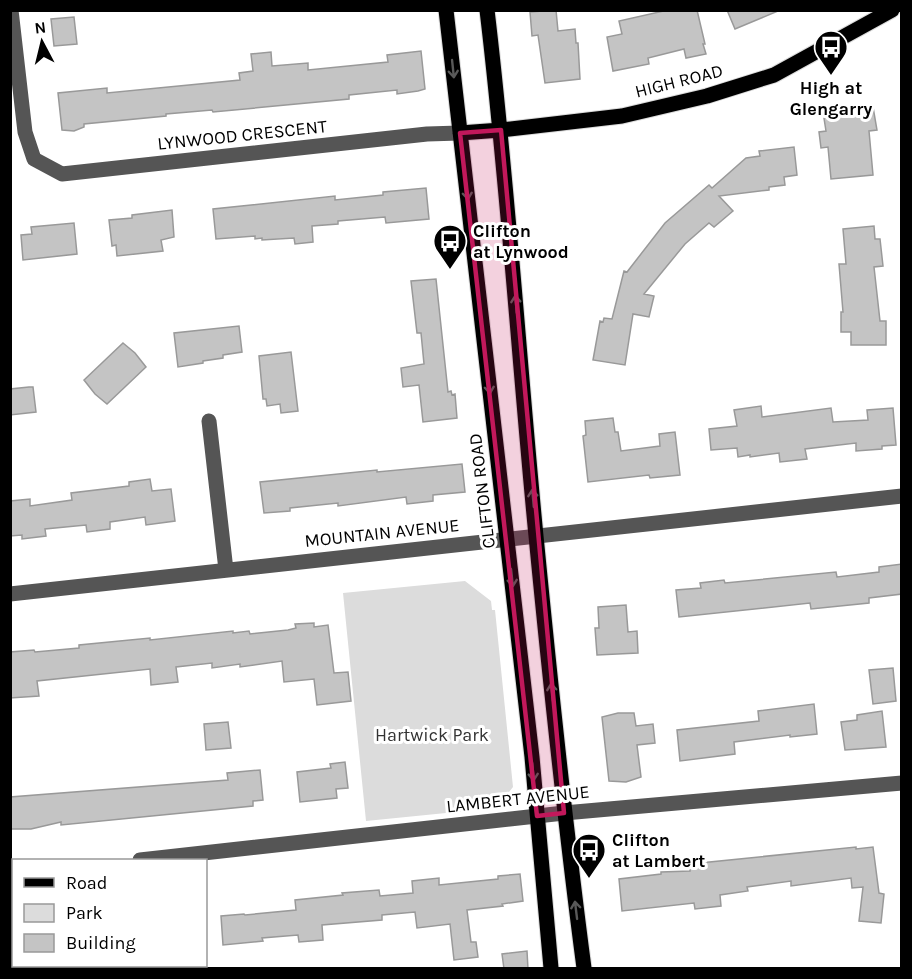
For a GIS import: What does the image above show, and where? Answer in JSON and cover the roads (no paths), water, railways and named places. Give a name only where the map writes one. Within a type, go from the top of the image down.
[{"type":"main road","name":"CLIFTON ROAD","points":[[446,10],[507,539],[552,969]]},
{"type":"main road","points":[[487,10],[501,130],[536,536],[564,813],[584,969]]},
{"type":"main road","name":"HIGH ROAD","points":[[459,133],[622,116],[707,96],[774,75],[892,10]]},
{"type":"street","name":"LYNWOOD CRESCENT","points":[[11,10],[26,132],[34,159],[62,174],[428,134],[459,133]]},
{"type":"street","points":[[209,421],[226,570]]},
{"type":"street","name":"MOUNTAIN AVENUE","points":[[10,594],[902,496]]},
{"type":"street","name":"LAMBERT AVENUE","points":[[158,859],[564,813],[902,783]]},
{"type":"place","name":"High at Glengarry","points":[[831,76]]},
{"type":"place","name":"Clifton at Lynwood","points":[[450,270]]},
{"type":"place","name":"Clifton at Lambert","points":[[589,879]]},
{"type":"park label","name":"Hartwick Park","points":[[432,735]]}]
